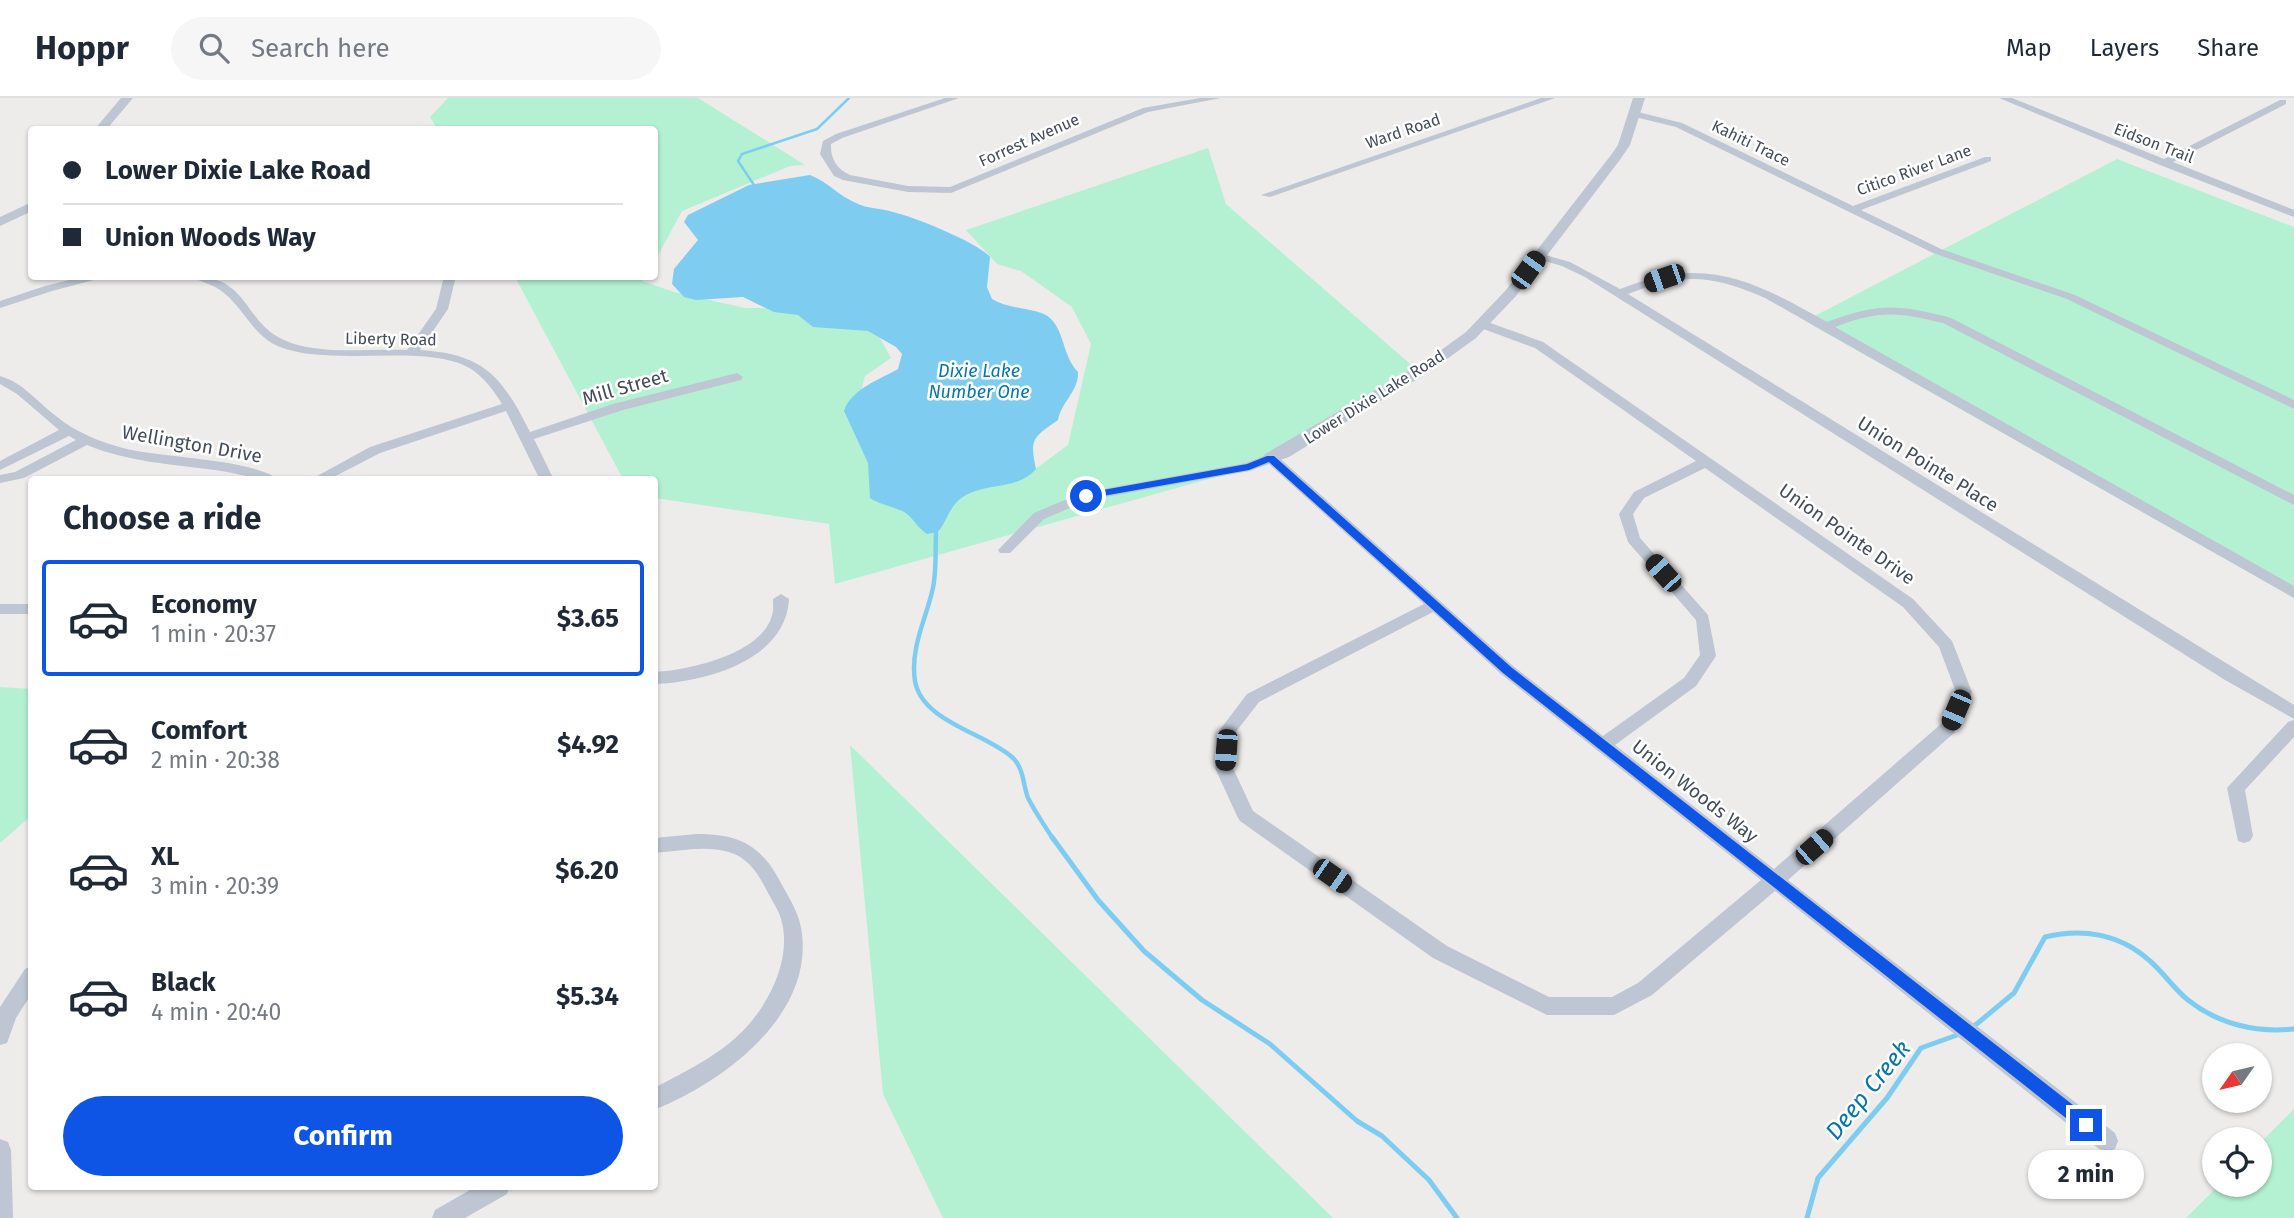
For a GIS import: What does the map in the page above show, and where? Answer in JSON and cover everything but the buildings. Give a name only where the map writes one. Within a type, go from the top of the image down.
[{"type":"street","points":[[102,126],[127,98]]},
{"type":"street","name":"Forrest Avenue","points":[[954,98],[839,136],[826,144],[825,154],[838,174],[847,178],[886,186],[951,190],[1088,131],[1146,110],[1216,98]]},
{"type":"street","name":"Ward Road","points":[[1266,195],[1550,98]]},
{"type":"street","name":"Lower Dixie Lake Road","points":[[1005,550],[1039,516],[1086,496],[1249,467],[1271,458],[1431,364],[1471,335],[1511,293],[1620,151],[1639,98]]},
{"type":"street","name":"Eidson Trail","points":[[2004,98],[2294,214]]},
{"type":"street","points":[[2163,163],[2283,102]]},
{"type":"street","name":"Kahiti Trace","points":[[1634,114],[1679,125],[1937,251],[2071,298],[2294,405]]},
{"type":"street","name":"Citico River Lane","points":[[1851,210],[1988,159]]},
{"type":"street","points":[[0,222],[28,208]]},
{"type":"street","name":"Union Pointe Place","points":[[1538,256],[1577,269],[1619,294],[2219,669],[2294,713]]},
{"type":"street","points":[[1619,294],[1664,278],[1684,275],[1729,280],[1762,291],[2294,593]]},
{"type":"street","points":[[0,305],[48,282],[68,280]]},
{"type":"street","name":"Liberty Road","points":[[206,280],[228,290],[258,329],[285,345],[305,351],[337,354],[411,353],[446,356],[475,366],[492,379],[545,476]]},
{"type":"street","points":[[411,353],[443,311],[450,280]]},
{"type":"street","points":[[1825,326],[1877,310],[1922,314],[1947,320],[2294,501]]},
{"type":"street","name":"Union Pointe Drive","points":[[1435,605],[1253,698],[1227,731],[1224,768],[1246,816],[1440,952],[1547,1006],[1614,1006],[1645,989],[1775,880],[1948,728],[1964,692],[1946,645],[1908,603],[1539,345],[1482,324]]},
{"type":"street","name":"Mill Street","points":[[525,438],[618,407],[737,377]]},
{"type":"street","name":"Wellington Drive","points":[[0,380],[22,391],[68,431],[115,451],[153,460],[251,471],[263,476]]},
{"type":"street","points":[[324,476],[375,450],[507,406]]},
{"type":"street","points":[[0,466],[68,431]]},
{"type":"street","points":[[0,479],[19,475],[86,440]]},
{"type":"street","name":"Union Woods Way","points":[[1271,458],[1507,670],[2107,1141]]},
{"type":"street","points":[[1603,745],[1690,682],[1708,656],[1703,619],[1633,539],[1626,514],[1639,495],[1706,462]]},
{"type":"street","points":[[658,678],[694,673],[734,659],[777,628],[782,619],[781,600]]},
{"type":"street","points":[[0,609],[28,609]]},
{"type":"street","points":[[2244,836],[2236,788],[2294,726]]},
{"type":"street","points":[[658,846],[715,842],[737,847],[753,856],[765,869],[790,918],[793,937],[787,979],[776,1004],[752,1036],[714,1067],[658,1098]]},
{"type":"street","points":[[0,1037],[7,1014],[28,981]]},
{"type":"street","points":[[0,1150],[2,1218]]},
{"type":"street","points":[[443,1218],[492,1190]]},
{"type":"green space","points":[[448,98],[698,98],[805,165],[790,166],[682,211],[658,255],[658,126],[435,126],[430,117]]},
{"type":"green space","points":[[1208,148],[1226,204],[1424,376],[1262,464],[835,584],[829,524],[658,498],[658,476],[621,476],[517,280],[642,280],[674,292],[745,308],[778,308],[857,322],[879,336],[891,358],[865,376],[857,407],[1030,473],[1068,445],[1091,344],[1072,307],[1021,271],[997,264],[966,230]]},
{"type":"green space","points":[[2117,159],[2294,227],[2294,598],[1805,321]]},
{"type":"green space","points":[[0,687],[28,689],[28,819],[0,843]]},
{"type":"green space","points":[[850,745],[1333,1218],[943,1218],[883,1094]]},
{"type":"green space","points":[[2294,1109],[2294,1218],[2186,1218],[2207,1197],[2272,1197],[2272,1131]]},
{"type":"water","name":"Dixie Lake Number One","points":[[810,175],[856,203],[915,219],[959,237],[983,251],[990,257],[987,287],[992,299],[1039,312],[1050,318],[1055,323],[1069,359],[1078,372],[1076,385],[1058,420],[1035,439],[1033,451],[1036,469],[1019,481],[969,493],[953,506],[938,532],[927,534],[904,512],[870,498],[868,463],[844,411],[859,391],[898,369],[902,354],[896,347],[868,331],[813,327],[798,315],[774,312],[743,297],[696,300],[684,297],[672,284],[674,269],[698,240],[684,222],[688,215],[749,185]]},
{"type":"waterway","points":[[754,185],[738,161],[742,154],[817,129],[849,98]]},
{"type":"waterway","points":[[936,534],[934,585],[915,658],[915,681],[920,695],[929,707],[942,717],[1001,749],[1017,762],[1028,798],[1053,839]]},
{"type":"waterway","points":[[1052,837],[1098,900],[1144,951],[1202,1000],[1270,1044],[1357,1121],[1382,1136],[1429,1180],[1457,1218]]},
{"type":"waterway","name":"Deep Creek","points":[[1973,1027],[2014,993],[2045,937],[2073,933],[2101,936],[2126,945],[2150,961],[2188,1000],[2225,1021],[2266,1030],[2294,1029]]},
{"type":"waterway","name":"Deep Creek","points":[[1807,1218],[1818,1178],[1887,1098],[1921,1048],[1960,1034]]},
{"type":"route","points":[[1086,496],[1249,467],[1271,458],[1507,670],[2086,1125]]}]
